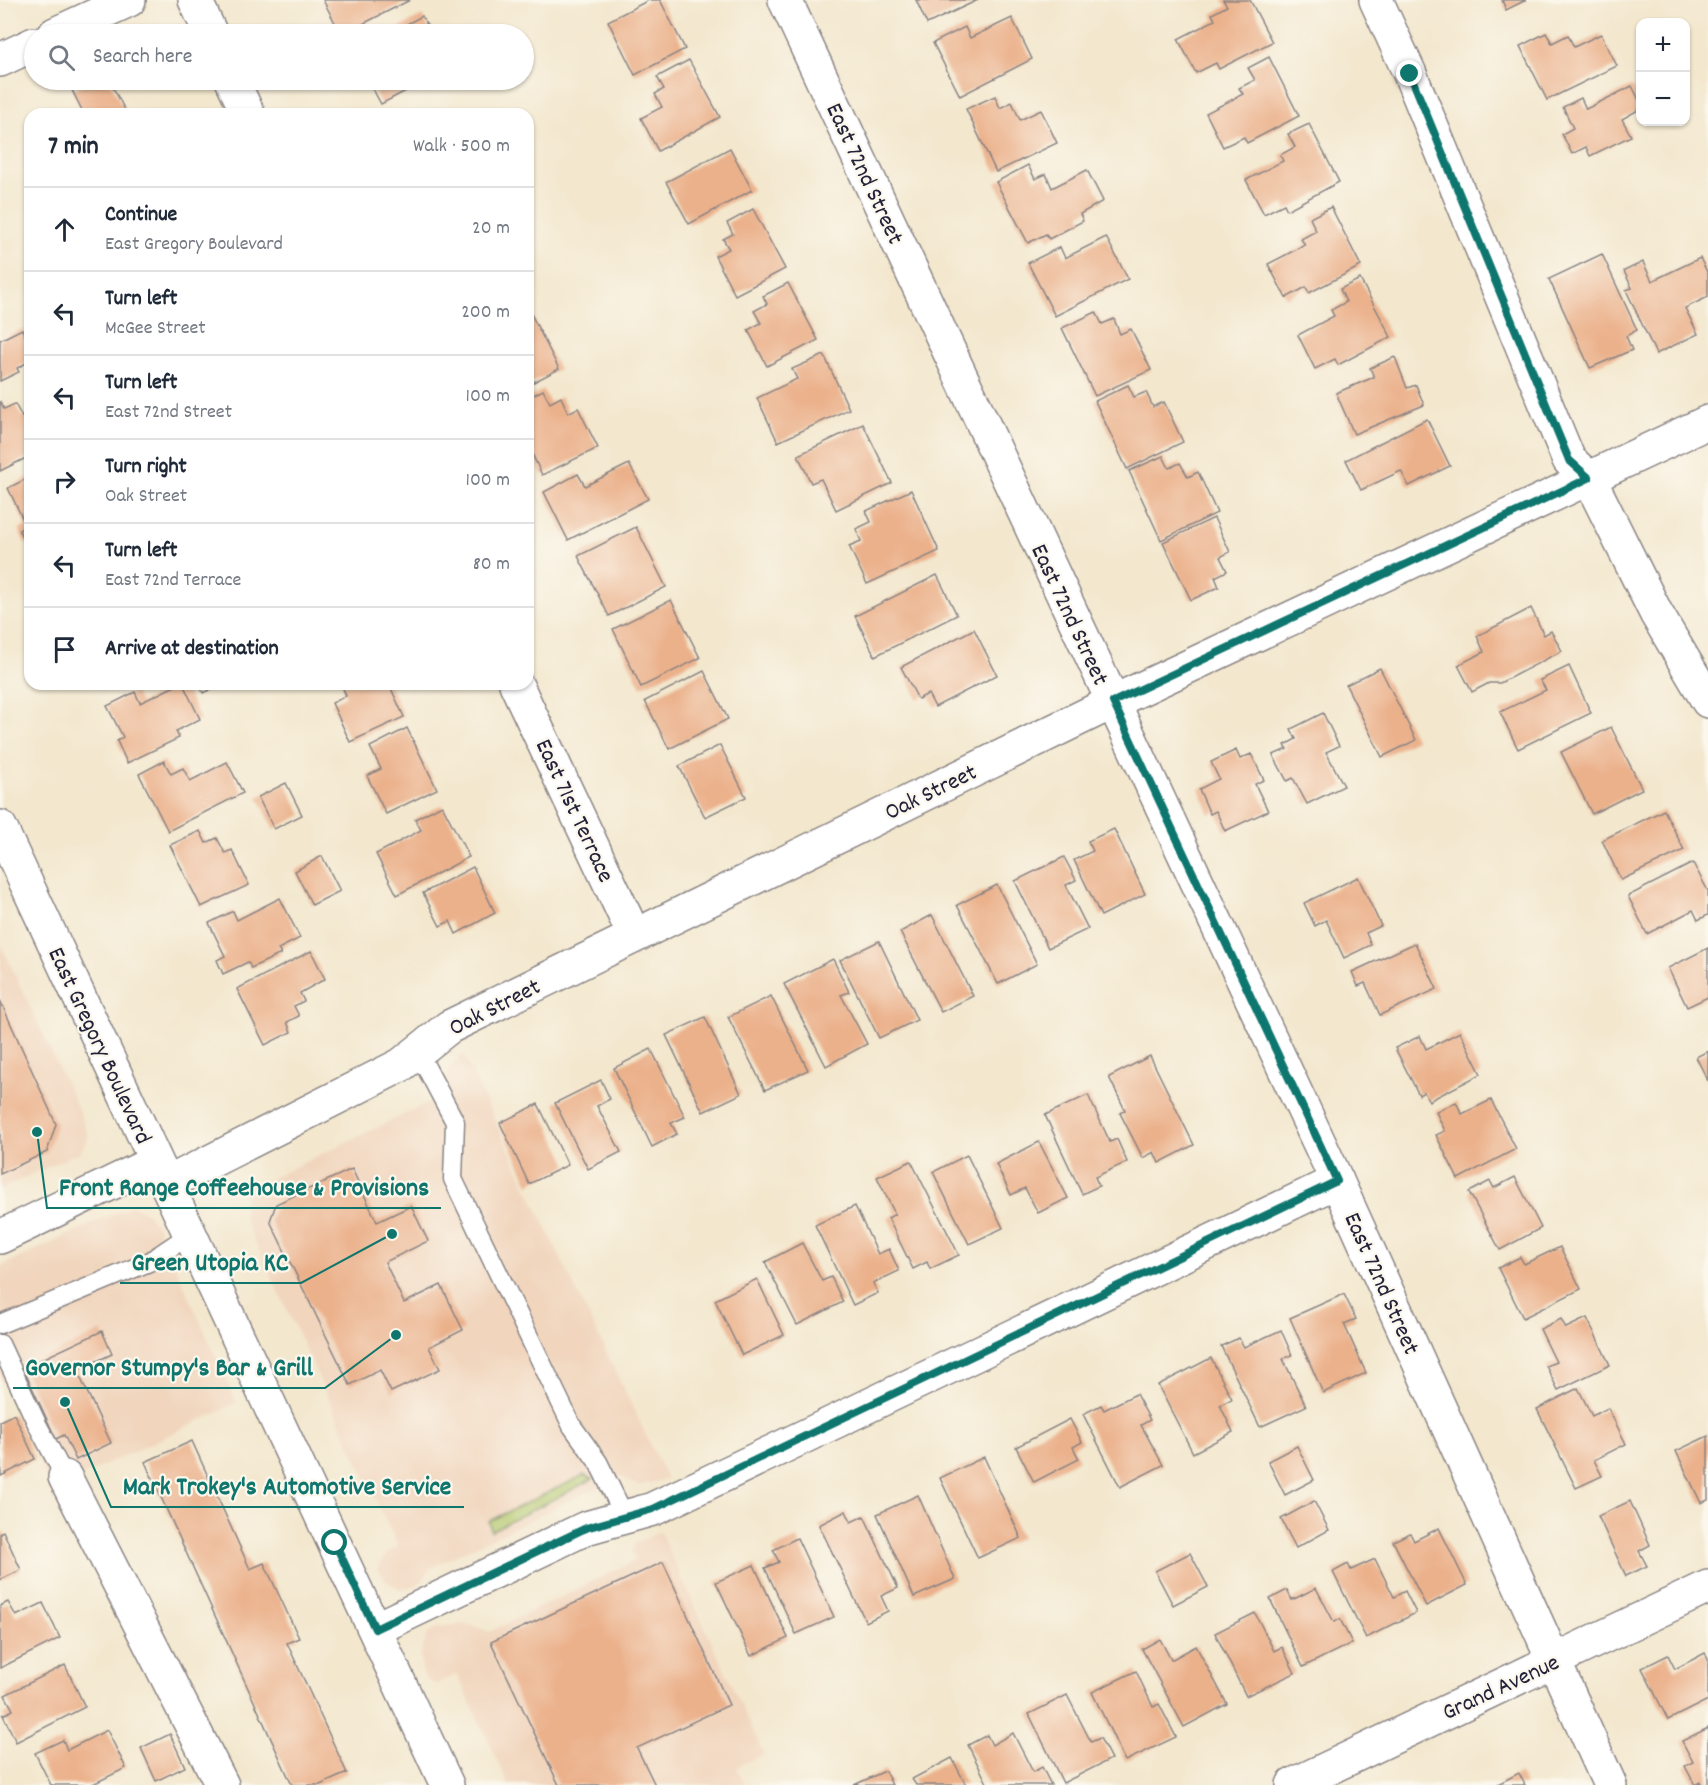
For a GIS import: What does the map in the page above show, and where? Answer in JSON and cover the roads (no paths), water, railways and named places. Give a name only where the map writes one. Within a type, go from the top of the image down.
[{"type":"street","points":[[77,24],[129,0]]},
{"type":"street","points":[[195,0],[206,24]]},
{"type":"street","name":"East 72nd Street","points":[[785,0],[1337,1181],[1552,1662],[1610,1785]]},
{"type":"street","points":[[1376,0],[1410,74],[1569,460],[1589,478],[1656,613],[1708,701]]},
{"type":"street","points":[[0,60],[24,49]]},
{"type":"street","points":[[237,90],[245,108]]},
{"type":"street","name":"Oak Street","points":[[0,1237],[160,1173],[401,1065],[449,1027],[634,935],[1113,702],[1708,422]]},
{"type":"street","name":"East 71st Terrace","points":[[519,690],[634,935]]},
{"type":"street","name":"East Gregory Boulevard","points":[[0,827],[447,1785]]},
{"type":"street","points":[[375,1629],[586,1528],[653,1509],[1337,1181]]},
{"type":"street","points":[[65,1477],[222,1785]]},
{"type":"street","name":"Grand Avenue","points":[[1293,1785],[1708,1587]]},
{"type":"lane","points":[[418,1052],[455,1122],[453,1179],[572,1426],[598,1462],[625,1517]]},
{"type":"lane","points":[[0,1324],[149,1262],[189,1235]]},
{"type":"lane","points":[[0,1344],[38,1426],[65,1477]]},
{"type":"place","name":"Front Range Coffeehouse & Provisions","points":[[37,1132]]},
{"type":"place","name":"Green Utopia KC","points":[[392,1234]]},
{"type":"place","name":"Governor Stumpy's Bar & Grill","points":[[396,1335]]},
{"type":"place","name":"Mark Trokey's Automotive Service","points":[[65,1402]]}]
